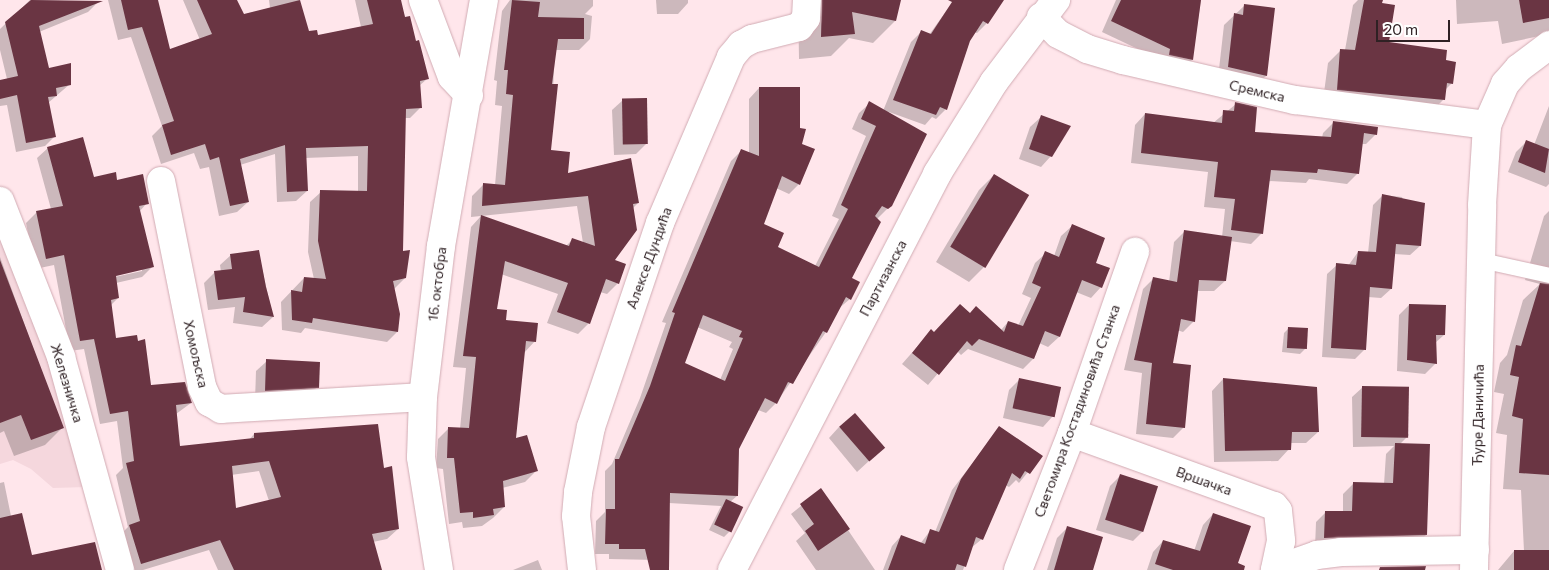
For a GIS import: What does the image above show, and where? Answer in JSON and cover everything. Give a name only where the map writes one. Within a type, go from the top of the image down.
[{"type":"street","points":[[423,0],[452,77],[469,95]]},
{"type":"street","name":"16. октобра","points":[[439,570],[421,457],[423,397],[441,246],[469,95],[484,0]]},
{"type":"street","name":"Алексе Дундића","points":[[582,570],[576,516],[578,492],[591,427],[660,223],[731,57],[741,45],[799,26],[806,18],[807,0]]},
{"type":"street","name":"Сремска","points":[[1049,8],[1058,34],[1087,48],[1123,60],[1295,100],[1487,125]]},
{"type":"street","name":"Партизанска","points":[[732,570],[937,174],[994,82],[1049,8]]},
{"type":"street","name":"Ђуре Даничића","points":[[1474,560],[1481,260],[1487,125],[1505,84],[1519,68],[1549,45]]},
{"type":"street","name":"Хомољска","points":[[161,181],[202,387],[209,402],[220,409],[423,397]]},
{"type":"street","name":"Железничка","points":[[0,201],[61,357],[120,570]]},
{"type":"street","name":"Светомира Костадиновића Станка","points":[[1018,570],[1072,434],[1135,252]]},
{"type":"street","name":"Вршачка","points":[[1072,434],[1274,506],[1278,510],[1281,541],[1275,570]]},
{"type":"street","name":"Вршачка","points":[[1275,570],[1317,555],[1341,552],[1474,560]]},
{"type":"lane","points":[[1481,260],[1549,275]]},
{"type":"shaded area","points":[[0,229],[74,430],[87,487],[53,488],[31,469],[13,460],[0,464]]},
{"type":"building","points":[[31,0],[103,1],[39,26],[49,68],[71,63],[71,85],[56,88],[57,96],[48,97],[56,137],[26,143],[17,95],[0,99],[0,80],[18,76],[5,22]]},
{"type":"building","points":[[121,0],[158,0],[170,49],[212,34],[197,0],[237,0],[244,14],[300,0],[309,31],[317,30],[318,35],[373,24],[367,0],[401,0],[405,17],[410,16],[416,41],[419,40],[429,79],[420,81],[422,108],[406,109],[403,251],[410,250],[406,278],[393,281],[400,314],[398,332],[313,318],[312,323],[292,320],[291,290],[302,292],[304,277],[326,279],[318,241],[320,190],[367,191],[368,146],[306,148],[308,191],[287,192],[285,145],[240,159],[249,202],[230,206],[219,157],[210,160],[205,144],[171,155],[162,125],[174,121],[142,27],[128,30]]},
{"type":"building","points":[[512,0],[540,2],[538,17],[584,18],[584,39],[558,39],[552,84],[558,84],[551,150],[570,152],[568,173],[631,158],[639,203],[633,204],[637,230],[615,260],[626,264],[619,284],[606,279],[590,324],[557,312],[568,283],[505,261],[497,309],[507,310],[506,320],[538,323],[536,342],[526,341],[516,438],[527,435],[538,471],[503,481],[505,507],[493,509],[494,515],[473,518],[473,512],[460,513],[454,458],[447,458],[448,427],[469,428],[476,357],[463,356],[481,215],[569,246],[572,238],[595,246],[588,196],[482,206],[483,183],[505,185],[513,95],[506,94],[508,70],[504,70]]},
{"type":"building","points":[[822,0],[901,0],[896,21],[852,12],[855,34],[821,37]]},
{"type":"building","points":[[948,0],[1004,0],[988,24],[983,21],[970,41],[947,110],[940,107],[936,115],[893,100],[921,30],[931,34],[952,2]]},
{"type":"building","points":[[1121,0],[1201,0],[1193,60],[1169,55],[1170,49],[1111,21]]},
{"type":"building","points":[[1364,0],[1383,0],[1382,3],[1395,5],[1389,42],[1447,50],[1446,60],[1456,62],[1453,84],[1447,83],[1445,100],[1337,90],[1340,49],[1355,50]]},
{"type":"building","points":[[1519,0],[1549,0],[1549,18],[1523,23]]},
{"type":"building","points":[[1244,4],[1275,8],[1267,76],[1228,67],[1234,13],[1243,15]]},
{"type":"building","points":[[759,87],[800,87],[800,128],[806,129],[802,144],[815,149],[800,185],[782,176],[764,224],[784,233],[778,247],[819,267],[848,209],[841,205],[876,126],[861,119],[869,101],[927,134],[892,206],[888,209],[882,206],[875,216],[881,222],[852,278],[860,282],[851,300],[846,297],[827,333],[823,331],[793,384],[788,382],[777,404],[765,398],[739,449],[738,496],[670,493],[669,570],[650,570],[645,549],[619,549],[619,544],[605,544],[606,509],[615,509],[615,459],[619,459],[650,386],[675,313],[672,312],[741,149],[759,156]],"holes":[[[703,315],[742,331],[739,337],[743,338],[725,381],[685,363]]]},
{"type":"building","points":[[622,98],[647,98],[648,144],[623,144]]},
{"type":"building","points":[[1235,102],[1257,107],[1255,132],[1331,137],[1333,121],[1378,127],[1377,135],[1364,133],[1359,174],[1318,169],[1317,173],[1271,170],[1263,234],[1231,230],[1235,199],[1214,197],[1218,162],[1141,153],[1145,113],[1222,123],[1223,110],[1234,111]]},
{"type":"building","points":[[1041,115],[1071,126],[1052,157],[1029,149]]},
{"type":"building","points":[[83,137],[94,177],[116,172],[117,180],[143,174],[149,204],[139,206],[154,267],[116,276],[119,298],[111,300],[116,338],[137,335],[138,341],[145,339],[151,385],[185,382],[192,403],[176,405],[180,446],[254,438],[254,433],[378,424],[384,468],[392,466],[399,529],[372,534],[382,570],[234,570],[220,540],[141,564],[129,525],[140,521],[126,463],[134,461],[128,411],[110,414],[94,339],[80,341],[64,255],[46,259],[36,211],[63,206],[47,147]],"holes":[[[269,461],[281,497],[236,508],[232,466]]]},
{"type":"building","points":[[1526,140],[1549,149],[1545,173],[1518,162]]},
{"type":"building","points":[[994,174],[1029,195],[985,268],[950,247]]},
{"type":"building","points":[[1382,194],[1425,203],[1421,246],[1396,244],[1392,289],[1370,287],[1366,350],[1331,348],[1336,263],[1356,265],[1358,251],[1376,252]]},
{"type":"building","points":[[1072,224],[1105,238],[1096,263],[1110,268],[1102,288],[1082,280],[1060,337],[1045,331],[1034,359],[979,339],[972,346],[967,341],[939,375],[912,353],[931,329],[934,332],[960,304],[970,313],[976,306],[1004,332],[1008,321],[1023,326],[1041,287],[1032,283],[1045,251],[1059,257]]},
{"type":"building","points":[[1184,230],[1232,237],[1226,281],[1199,280],[1195,322],[1181,319],[1173,363],[1191,365],[1185,428],[1146,424],[1152,363],[1134,360],[1153,277],[1177,282]]},
{"type":"building","points":[[259,250],[274,317],[243,312],[245,297],[218,300],[214,271],[232,269],[230,254]]},
{"type":"building","points":[[0,260],[64,428],[31,440],[21,415],[0,423]]},
{"type":"building","points":[[1540,283],[1549,284],[1549,475],[1519,473],[1523,419],[1512,416],[1519,377],[1510,375],[1516,345],[1521,346]]},
{"type":"building","points":[[1409,304],[1446,305],[1445,335],[1436,335],[1437,364],[1407,360]]},
{"type":"building","points":[[1288,327],[1308,328],[1307,349],[1287,348]]},
{"type":"building","points":[[266,359],[320,362],[319,388],[265,391]]},
{"type":"building","points":[[1019,378],[1061,387],[1055,417],[1013,408]]},
{"type":"building","points":[[1223,378],[1317,387],[1319,432],[1292,432],[1291,450],[1225,451]]},
{"type":"building","points":[[1362,386],[1409,387],[1408,438],[1361,437]]},
{"type":"building","points":[[855,413],[885,448],[869,461],[839,427]]},
{"type":"building","points":[[999,426],[1043,456],[1030,474],[1025,471],[1020,479],[1012,473],[983,540],[976,537],[966,567],[957,564],[955,570],[888,570],[901,535],[925,544],[930,529],[939,532],[961,479]]},
{"type":"building","points":[[1395,443],[1430,444],[1427,535],[1324,538],[1325,511],[1352,511],[1353,482],[1393,483]]},
{"type":"building","points":[[1120,474],[1158,486],[1143,532],[1105,520]]},
{"type":"building","points":[[821,488],[850,529],[818,551],[805,531],[814,524],[800,504]]},
{"type":"building","points":[[726,499],[743,507],[731,532],[714,524]]},
{"type":"building","points":[[22,513],[32,555],[95,542],[102,570],[0,570],[0,518]]},
{"type":"building","points":[[1213,513],[1251,526],[1238,563],[1245,566],[1244,570],[1173,570],[1155,564],[1163,540],[1200,551]]},
{"type":"building","points":[[1067,526],[1103,537],[1093,570],[1054,570]]},
{"type":"building","points":[[1514,550],[1549,550],[1549,570],[1514,570]]},
{"type":"building","points":[[1426,566],[1425,570],[1379,570],[1380,567]]}]
